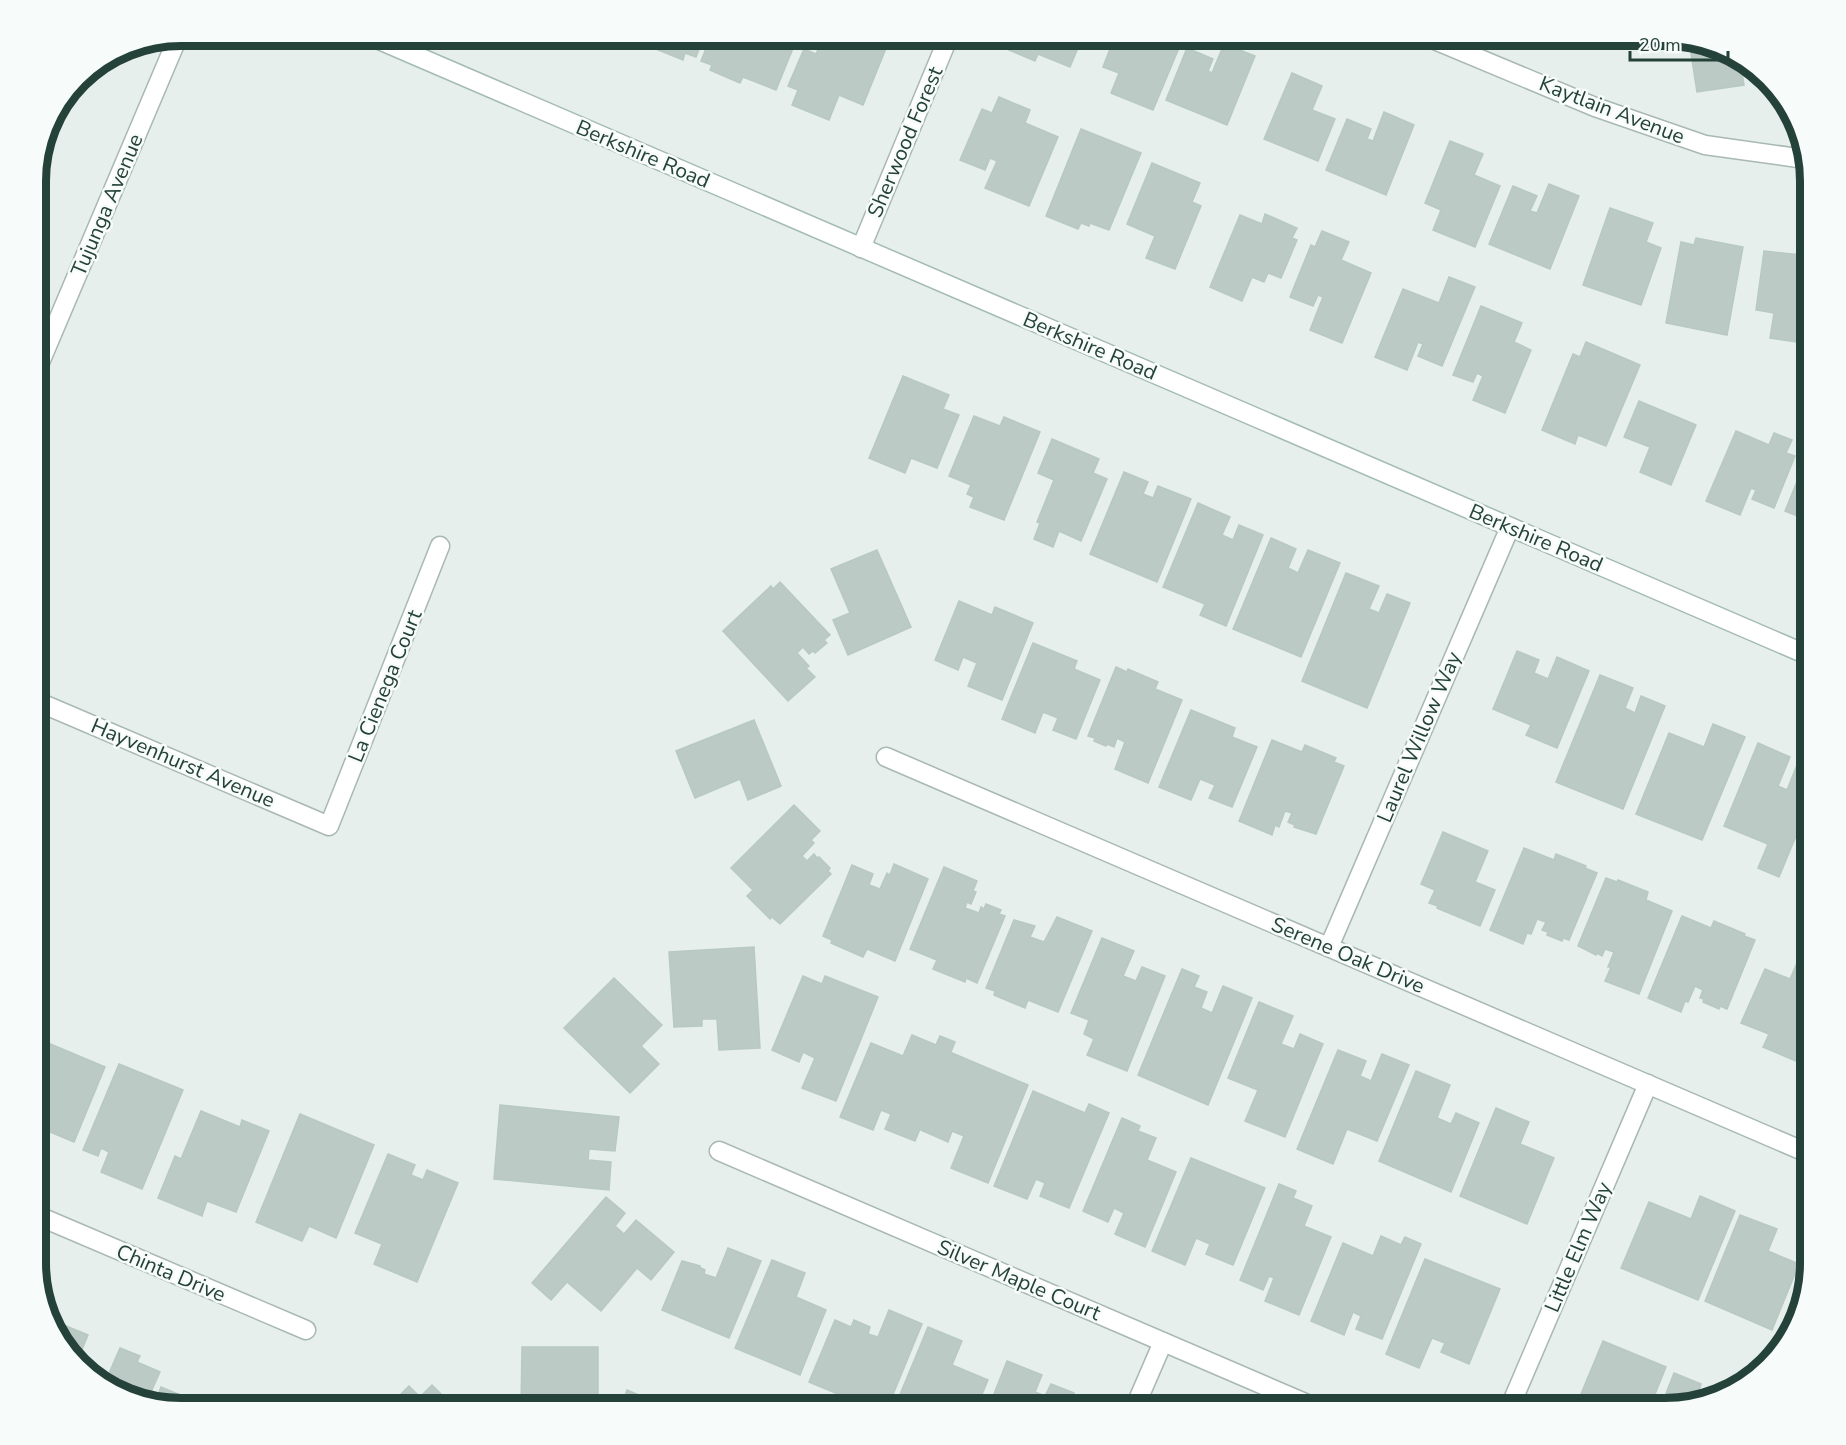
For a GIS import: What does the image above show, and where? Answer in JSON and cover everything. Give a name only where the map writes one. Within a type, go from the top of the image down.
[{"type":"street","name":"Sherwood Forest","points":[[861,248],[945,46]]},
{"type":"street","name":"Kaytlain Avenue","points":[[1449,46],[1595,107],[1705,145],[1797,158]]},
{"type":"street","name":"Tujunga Avenue","points":[[47,346],[174,47]]},
{"type":"street","name":"Berkshire Road","points":[[395,47],[1800,652]]},
{"type":"street","name":"Laurel Willow Way","points":[[1329,947],[1510,527]]},
{"type":"street","name":"La Cienega Court","points":[[329,826],[440,546]]},
{"type":"street","name":"Hayvenhurst Avenue","points":[[47,706],[329,826]]},
{"type":"street","name":"Serene Oak Drive","points":[[886,757],[1800,1150]]},
{"type":"street","name":"Little Elm Way","points":[[1514,1398],[1648,1084]]},
{"type":"street","name":"Silver Maple Court","points":[[718,1151],[1293,1398]]},
{"type":"street","name":"Chinta Drive","points":[[47,1220],[306,1330]]},
{"type":"street","points":[[1139,1398],[1163,1342]]},
{"type":"building","points":[[1011,46],[1079,46],[1070,67],[1038,54],[1035,61],[1009,50]]},
{"type":"building","points":[[1111,46],[1179,48],[1153,110],[1111,93],[1119,73],[1103,67]]},
{"type":"building","points":[[1223,46],[1230,46],[1255,56],[1227,125],[1166,100],[1187,48],[1213,59],[1208,71],[1212,73]]},
{"type":"building","points":[[651,47],[700,47],[696,57],[685,53],[683,60]]},
{"type":"building","points":[[707,47],[794,47],[776,90],[743,77],[740,83],[710,70],[712,65],[701,61]]},
{"type":"building","points":[[819,47],[832,50],[833,47],[887,47],[863,105],[839,95],[829,120],[792,105],[798,90],[788,86],[804,49],[816,54]]},
{"type":"building","points":[[1690,49],[1716,57],[1742,71],[1744,85],[1697,92]]},
{"type":"building","points":[[1292,73],[1322,86],[1312,110],[1335,119],[1318,161],[1264,139]]},
{"type":"building","points":[[999,97],[1030,110],[1025,123],[1058,137],[1029,206],[985,188],[997,161],[990,158],[985,170],[960,160],[982,109],[992,113]]},
{"type":"building","points":[[1384,112],[1414,125],[1386,195],[1326,170],[1347,119],[1371,129],[1367,139],[1373,141]]},
{"type":"building","points":[[1081,129],[1141,153],[1109,230],[1090,223],[1089,226],[1081,223],[1078,229],[1046,216]]},
{"type":"building","points":[[1450,141],[1483,154],[1474,175],[1500,186],[1475,247],[1433,230],[1441,210],[1425,203]]},
{"type":"building","points":[[1152,163],[1200,183],[1192,202],[1201,206],[1175,269],[1146,258],[1155,236],[1127,224]]},
{"type":"building","points":[[1549,184],[1579,196],[1550,269],[1489,244],[1513,186],[1537,196],[1530,211],[1537,213]]},
{"type":"building","points":[[1610,208],[1653,223],[1646,242],[1661,248],[1641,305],[1583,285]]},
{"type":"building","points":[[1265,214],[1297,228],[1292,238],[1297,240],[1281,278],[1268,273],[1264,282],[1252,277],[1242,301],[1210,287],[1240,215],[1262,224]]},
{"type":"building","points":[[1322,231],[1349,242],[1341,260],[1371,273],[1342,343],[1310,330],[1323,297],[1318,295],[1313,306],[1290,297],[1311,245],[1315,247]]},
{"type":"building","points":[[1696,238],[1743,247],[1727,335],[1666,323],[1681,242],[1694,245]]},
{"type":"building","points":[[1764,251],[1800,255],[1800,342],[1770,338],[1774,313],[1756,310]]},
{"type":"building","points":[[1449,277],[1475,287],[1442,366],[1418,356],[1423,344],[1418,342],[1407,370],[1375,357],[1403,289],[1439,303]]},
{"type":"building","points":[[1481,306],[1522,323],[1514,342],[1531,350],[1505,413],[1473,400],[1483,376],[1477,373],[1473,382],[1453,375]]},
{"type":"building","points":[[1586,342],[1640,365],[1606,446],[1578,435],[1575,444],[1542,430],[1573,354],[1580,357]]},
{"type":"building","points":[[903,376],[949,395],[943,409],[959,415],[937,468],[911,458],[905,473],[869,458]]},
{"type":"building","points":[[1639,401],[1696,425],[1671,485],[1640,472],[1650,447],[1624,437]]},
{"type":"building","points":[[974,416],[1000,426],[1004,417],[1040,432],[1004,520],[970,507],[974,497],[967,494],[971,485],[949,476]]},
{"type":"building","points":[[1736,431],[1769,445],[1774,433],[1792,440],[1786,453],[1795,456],[1774,508],[1752,499],[1756,490],[1751,488],[1740,515],[1706,501]]},
{"type":"building","points":[[1052,439],[1099,459],[1093,473],[1107,479],[1081,541],[1059,531],[1053,547],[1034,539],[1040,523],[1037,522],[1054,480],[1038,473]]},
{"type":"building","points":[[1124,472],[1148,482],[1143,494],[1153,498],[1158,486],[1191,499],[1157,582],[1090,554]]},
{"type":"building","points":[[1800,474],[1800,517],[1785,511]]},
{"type":"building","points":[[1198,503],[1230,517],[1222,535],[1233,540],[1239,525],[1263,535],[1226,626],[1200,615],[1205,604],[1163,587]]},
{"type":"building","points":[[1271,538],[1296,549],[1288,568],[1298,573],[1308,550],[1340,563],[1301,657],[1233,629]]},
{"type":"building","points":[[877,550],[911,627],[848,655],[833,620],[850,613],[831,569]]},
{"type":"building","points":[[1346,573],[1379,586],[1369,609],[1379,613],[1387,594],[1410,603],[1367,708],[1302,681]]},
{"type":"building","points":[[780,582],[830,635],[824,640],[827,643],[815,653],[813,651],[809,654],[803,647],[797,653],[815,677],[788,701],[723,631],[771,586],[773,589]]},
{"type":"building","points":[[959,601],[992,615],[995,607],[1033,623],[1002,700],[968,686],[977,663],[963,657],[958,670],[935,660]]},
{"type":"building","points":[[1033,643],[1077,661],[1074,669],[1100,680],[1076,739],[1053,730],[1058,718],[1043,712],[1035,733],[1002,719]]},
{"type":"building","points":[[1517,651],[1539,660],[1534,673],[1548,679],[1557,657],[1589,671],[1557,748],[1526,735],[1531,725],[1493,709]]},
{"type":"building","points":[[1116,667],[1127,672],[1128,669],[1158,682],[1155,689],[1182,700],[1148,783],[1115,769],[1125,742],[1117,738],[1114,747],[1107,744],[1106,746],[1088,736]]},
{"type":"building","points":[[1600,675],[1633,688],[1625,708],[1635,713],[1641,696],[1665,706],[1623,809],[1556,782]]},
{"type":"building","points":[[1191,710],[1235,728],[1232,737],[1257,747],[1232,807],[1209,798],[1215,785],[1200,779],[1191,800],[1159,787]]},
{"type":"building","points":[[754,720],[781,786],[748,800],[740,779],[695,798],[676,751]]},
{"type":"building","points":[[1713,724],[1745,737],[1702,840],[1636,814],[1669,733],[1704,747]]},
{"type":"building","points":[[1272,740],[1302,752],[1305,745],[1336,758],[1334,762],[1344,766],[1316,834],[1294,827],[1295,825],[1288,822],[1292,813],[1285,811],[1279,827],[1275,825],[1272,835],[1239,821]]},
{"type":"building","points":[[1758,743],[1790,757],[1778,786],[1787,790],[1797,765],[1800,766],[1800,826],[1779,877],[1758,868],[1768,844],[1724,826]]},
{"type":"building","points":[[794,805],[820,831],[811,840],[814,843],[802,856],[807,861],[814,854],[817,858],[819,857],[830,868],[828,871],[831,874],[780,924],[772,917],[770,919],[747,896],[753,890],[731,868]]},
{"type":"building","points":[[1443,832],[1488,851],[1475,882],[1495,890],[1480,926],[1429,903],[1435,890],[1421,884]]},
{"type":"building","points":[[1524,848],[1554,860],[1556,854],[1597,873],[1569,940],[1563,938],[1562,941],[1547,935],[1548,932],[1542,930],[1546,922],[1537,919],[1531,934],[1527,933],[1523,944],[1490,930]]},
{"type":"building","points":[[894,864],[928,879],[895,961],[867,949],[863,957],[831,943],[832,940],[823,936],[852,865],[873,874],[869,885],[880,889],[887,873],[890,875]]},
{"type":"building","points":[[944,867],[977,881],[973,891],[976,892],[971,904],[967,902],[965,908],[979,913],[981,907],[984,909],[986,904],[1001,910],[999,914],[1005,916],[977,983],[966,978],[965,982],[933,969],[937,960],[910,949]]},
{"type":"building","points":[[1606,878],[1617,882],[1618,880],[1648,892],[1646,900],[1672,911],[1639,994],[1605,981],[1614,952],[1605,949],[1602,956],[1597,953],[1596,955],[1578,946]]},
{"type":"building","points":[[1682,916],[1711,928],[1714,921],[1755,940],[1727,1009],[1720,1006],[1719,1009],[1703,1002],[1704,999],[1700,998],[1703,990],[1695,986],[1681,1012],[1648,998]]},
{"type":"building","points":[[1057,917],[1092,931],[1058,1012],[1028,1000],[1025,1008],[994,995],[995,991],[986,988],[1014,920],[1035,926],[1030,937],[1044,942]]},
{"type":"building","points":[[1102,938],[1134,951],[1123,976],[1136,981],[1142,967],[1165,976],[1127,1071],[1087,1055],[1094,1039],[1084,1034],[1089,1020],[1071,1013]]},
{"type":"building","points":[[754,947],[760,1048],[719,1050],[717,1019],[702,1019],[702,1026],[674,1027],[669,952]]},
{"type":"building","points":[[1797,963],[1800,964],[1800,1052],[1796,1061],[1763,1047],[1769,1034],[1741,1023],[1765,969],[1790,979]]},
{"type":"building","points":[[1182,969],[1199,976],[1194,987],[1207,992],[1201,1008],[1212,1013],[1223,986],[1252,998],[1208,1105],[1138,1075]]},
{"type":"building","points":[[803,976],[822,984],[825,976],[878,997],[836,1101],[802,1088],[815,1058],[803,1052],[799,1062],[772,1050]]},
{"type":"building","points":[[614,978],[662,1025],[641,1046],[659,1064],[630,1093],[564,1028]]},
{"type":"building","points":[[1259,1002],[1293,1016],[1281,1044],[1294,1049],[1300,1034],[1323,1044],[1285,1137],[1245,1121],[1258,1090],[1228,1078]]},
{"type":"building","points":[[912,1035],[936,1045],[940,1036],[955,1042],[915,1141],[885,1129],[891,1114],[881,1110],[873,1130],[840,1117],[871,1043],[903,1056]]},
{"type":"building","points":[[48,1043],[105,1067],[74,1142],[47,1131]]},
{"type":"building","points":[[1338,1050],[1366,1061],[1360,1076],[1371,1081],[1382,1054],[1409,1065],[1377,1141],[1347,1129],[1333,1164],[1297,1149]]},
{"type":"building","points":[[952,1053],[1028,1085],[988,1183],[951,1168],[964,1136],[952,1131],[948,1142],[921,1130]]},
{"type":"building","points":[[119,1064],[183,1090],[142,1189],[101,1172],[109,1152],[101,1148],[98,1156],[83,1150]]},
{"type":"building","points":[[1416,1071],[1450,1085],[1437,1118],[1451,1124],[1456,1113],[1479,1123],[1451,1192],[1379,1161]]},
{"type":"building","points":[[1033,1091],[1085,1113],[1089,1104],[1109,1113],[1069,1208],[1040,1196],[1045,1183],[1036,1179],[1027,1199],[994,1186]]},
{"type":"building","points":[[500,1105],[619,1117],[615,1151],[589,1149],[588,1160],[611,1162],[609,1190],[494,1179]]},
{"type":"building","points":[[1496,1108],[1529,1122],[1520,1144],[1554,1158],[1527,1224],[1460,1196]]},
{"type":"building","points":[[201,1111],[240,1127],[242,1120],[269,1131],[236,1212],[207,1201],[202,1216],[158,1198],[175,1156],[181,1159]]},
{"type":"building","points":[[300,1114],[374,1145],[336,1238],[309,1226],[302,1241],[256,1222]]},
{"type":"building","points":[[1122,1118],[1140,1126],[1138,1131],[1156,1138],[1147,1160],[1176,1172],[1145,1247],[1115,1234],[1124,1213],[1114,1208],[1108,1222],[1083,1211]]},
{"type":"building","points":[[388,1154],[415,1165],[411,1175],[423,1180],[427,1170],[458,1183],[417,1282],[374,1264],[382,1244],[355,1233]]},
{"type":"building","points":[[1191,1158],[1265,1188],[1233,1265],[1206,1254],[1210,1244],[1196,1238],[1185,1265],[1152,1251]]},
{"type":"building","points":[[1279,1184],[1296,1191],[1293,1198],[1312,1206],[1304,1226],[1331,1237],[1299,1315],[1265,1301],[1274,1278],[1269,1276],[1263,1290],[1240,1280]]},
{"type":"building","points":[[1700,1196],[1735,1211],[1698,1300],[1621,1268],[1649,1202],[1691,1219]]},
{"type":"building","points":[[606,1197],[625,1213],[615,1226],[624,1234],[636,1220],[674,1252],[651,1280],[637,1268],[601,1311],[567,1282],[551,1300],[532,1283]]},
{"type":"building","points":[[1740,1215],[1777,1229],[1768,1251],[1799,1264],[1772,1330],[1705,1301]]},
{"type":"building","points":[[1381,1236],[1401,1245],[1405,1237],[1421,1244],[1382,1339],[1356,1329],[1361,1316],[1353,1312],[1344,1335],[1311,1321],[1343,1243],[1373,1256]]},
{"type":"building","points":[[728,1248],[761,1261],[729,1338],[662,1310],[682,1261],[700,1266],[705,1270],[704,1274],[716,1278]]},
{"type":"building","points":[[1425,1259],[1500,1289],[1469,1364],[1441,1352],[1445,1343],[1432,1338],[1419,1368],[1386,1354]]},
{"type":"building","points":[[772,1260],[805,1273],[796,1297],[826,1310],[800,1375],[735,1348]]},
{"type":"building","points":[[889,1310],[922,1324],[892,1398],[848,1398],[809,1382],[835,1320],[851,1327],[854,1320],[870,1327],[868,1334],[878,1337]]},
{"type":"building","points":[[60,1324],[88,1335],[81,1353]]},
{"type":"building","points":[[928,1327],[962,1341],[952,1365],[988,1380],[981,1398],[899,1398]]},
{"type":"building","points":[[1603,1341],[1666,1367],[1653,1398],[1579,1398]]},
{"type":"building","points":[[522,1347],[598,1347],[598,1398],[521,1398]]},
{"type":"building","points":[[120,1348],[140,1356],[137,1362],[160,1372],[151,1392],[158,1395],[161,1387],[180,1395],[179,1398],[173,1398],[147,1394],[108,1376]]},
{"type":"building","points":[[1007,1361],[1042,1375],[1035,1392],[1045,1396],[1051,1384],[1074,1393],[1072,1398],[992,1398]]},
{"type":"building","points":[[1674,1373],[1701,1384],[1698,1394],[1664,1398]]},
{"type":"building","points":[[432,1385],[445,1398],[397,1398],[409,1386],[420,1397]]},
{"type":"building","points":[[627,1390],[646,1398],[624,1398]]}]
